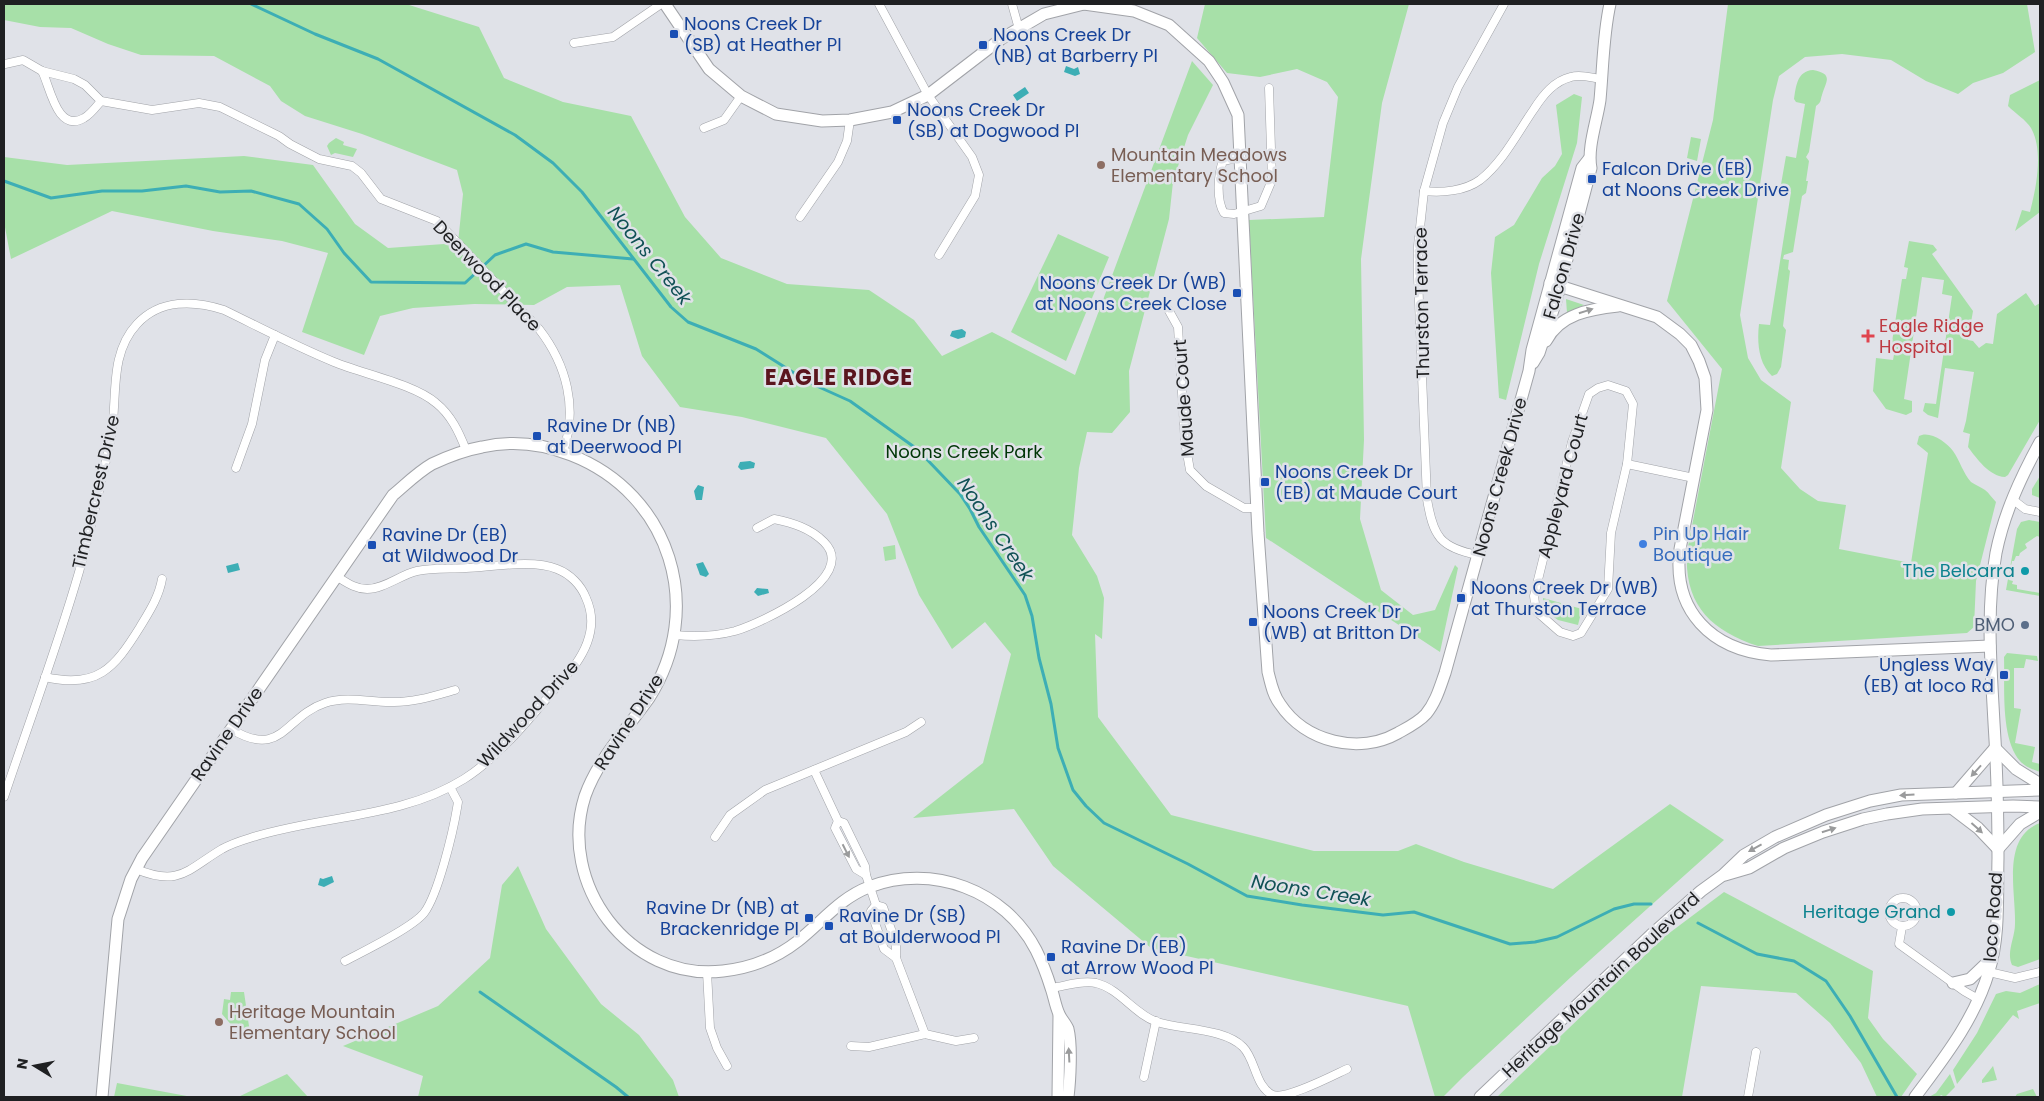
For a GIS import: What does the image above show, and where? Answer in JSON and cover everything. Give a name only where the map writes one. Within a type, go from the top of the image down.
[{"type":"street","points":[[574,43],[613,37],[661,4]]},
{"type":"street","name":"Noons Creek Drive","points":[[666,4],[709,69],[741,96],[776,114],[822,120],[850,120],[892,112],[928,95],[1001,39],[1044,14],[1084,4],[1135,7],[1169,25],[1209,61],[1223,82],[1238,115],[1257,508],[1268,672],[1273,691],[1279,703],[1296,723],[1315,735],[1337,742],[1364,745],[1378,742],[1410,726],[1426,715],[1437,696],[1529,372],[1532,350],[1555,285]]},
{"type":"street","points":[[879,4],[928,95],[972,157],[979,175],[975,196],[939,255]]},
{"type":"street","points":[[1012,4],[1018,29]]},
{"type":"street","name":"Thurston Terrace","points":[[1478,555],[1455,549],[1441,540],[1433,525],[1427,499],[1418,246],[1424,191],[1443,122],[1458,87],[1504,4]]},
{"type":"street","name":"Falcon Drive","points":[[1529,372],[1539,353],[1582,168],[1589,159],[1602,79],[1605,24],[1610,4]]},
{"type":"street","points":[[5,64],[23,60],[42,71],[74,79],[85,84],[101,101],[84,119],[72,120],[66,118],[53,102],[48,82],[42,71]]},
{"type":"street","points":[[1424,191],[1444,192],[1464,187],[1480,180],[1499,159],[1543,95],[1559,82],[1578,76],[1602,79]]},
{"type":"street","points":[[1241,157],[1223,161],[1220,169],[1220,206],[1224,213],[1234,214],[1261,206],[1272,180],[1269,88]]},
{"type":"street","points":[[704,128],[724,120],[741,96]]},
{"type":"street","name":"Deerwood Place","points":[[101,101],[152,110],[199,103],[220,108],[280,136],[290,144],[319,159],[352,166],[357,169],[381,199],[437,221],[546,338],[563,370],[567,384],[570,416],[568,436],[563,452]]},
{"type":"street","points":[[800,217],[838,162],[847,141],[850,120]]},
{"type":"street","points":[[1555,285],[1642,311],[1669,324],[1691,345],[1699,361],[1705,378],[1706,410],[1680,549],[1678,572],[1683,592],[1692,612],[1716,638],[1740,650],[1771,655],[1990,646]]},
{"type":"street","name":"Timbercrest Drive","points":[[4,798],[79,570],[110,440],[117,363],[125,340],[137,323],[161,308],[186,302],[199,303],[224,310],[275,336],[334,362],[429,397],[452,420],[466,450]]},
{"type":"street","points":[[1539,353],[1548,336],[1568,318],[1588,309],[1621,305]]},
{"type":"street","name":"Maude Court","points":[[1168,309],[1178,327],[1185,442],[1190,470],[1206,486],[1244,508],[1257,508]]},
{"type":"street","points":[[236,468],[252,424],[265,360],[275,336]]},
{"type":"street","name":"Appleyard Court","points":[[1608,385],[1626,391],[1633,404],[1627,464],[1611,533],[1608,589],[1581,632],[1573,636],[1560,632],[1536,612],[1534,596],[1572,442],[1589,394],[1598,388],[1608,385]]},
{"type":"street","name":"Ioco Road","points":[[1915,1097],[1957,1040],[1978,999],[1989,972],[1992,958],[1996,924],[1998,791],[1990,646],[1991,592],[1994,567],[2003,527],[2012,499],[2040,442]]},
{"type":"street","name":"Ravine Drive","points":[[102,1097],[118,919],[125,894],[136,869],[393,495],[431,465],[466,450],[498,444],[520,444],[551,448],[600,468],[613,477],[639,504],[654,524],[667,553],[675,584],[677,610],[675,634],[667,662],[657,686],[602,762],[592,780],[581,814],[578,838],[584,874],[592,897],[608,920],[624,938],[658,960],[680,968],[707,972],[746,967],[775,957],[798,941],[838,904],[870,886],[900,879],[930,878],[956,884],[980,894],[1003,908],[1027,934],[1035,949],[1052,988],[1059,1014],[1058,1097]]},
{"type":"street","points":[[1627,464],[1694,478]]},
{"type":"street","points":[[2012,499],[2025,509],[2040,512]]},
{"type":"street","points":[[675,634],[717,635],[755,624],[787,608],[810,592],[823,580],[830,570],[832,555],[830,550],[818,536],[808,529],[774,519],[756,528]]},
{"type":"street","name":"Wildwood Drive","points":[[136,869],[159,877],[178,875],[191,870],[223,849],[251,838],[401,806],[450,787],[479,768],[507,743],[582,654],[591,634],[590,608],[583,590],[578,583],[558,570],[539,566],[424,570],[367,589],[352,586],[336,576]]},
{"type":"street","points":[[45,677],[71,681],[85,679],[99,675],[113,665],[143,623],[156,598],[162,579]]},
{"type":"street","points":[[231,729],[246,737],[265,740],[281,734],[306,713],[325,703],[352,699],[399,702],[455,690]]},
{"type":"street","points":[[715,837],[730,815],[765,790],[906,732],[921,722]]},
{"type":"street","points":[[1956,793],[1995,748],[2016,768],[2040,784]]},
{"type":"street","points":[[814,770],[838,821],[844,823],[865,866],[876,905]]},
{"type":"street","points":[[345,962],[418,919],[430,903],[438,882],[458,808],[458,802],[450,787]]},
{"type":"street","points":[[1998,791],[2040,790]]},
{"type":"street","name":"Heritage Mountain Boulevard","points":[[1480,1097],[1651,935],[1744,855],[1775,837],[1826,815],[1870,802],[1901,795],[1998,791]]},
{"type":"street","points":[[1998,807],[2040,807]]},
{"type":"street","name":"Heritage Mountain Boulevard","points":[[1723,875],[1749,868],[1784,848],[1863,819],[1922,809],[1998,807]]},
{"type":"street","points":[[1953,809],[1978,828],[1998,850],[2020,824],[2040,812]]},
{"type":"street","points":[[876,905],[883,907],[896,943],[896,958],[925,1034]]},
{"type":"street","points":[[876,905],[871,911],[884,949],[896,958]]},
{"type":"street","points":[[1902,927],[1899,944],[1978,999]]},
{"type":"street","points":[[1953,983],[1970,979],[1992,958]]},
{"type":"street","points":[[707,972],[710,1028],[717,1048],[727,1066]]},
{"type":"street","points":[[1989,972],[2015,978],[2040,972]]},
{"type":"street","points":[[1052,988],[1091,982],[1103,985],[1138,1011],[1156,1021],[1235,1041],[1244,1047],[1253,1061],[1265,1088],[1273,1094],[1280,1096],[1317,1083],[1347,1069]]},
{"type":"street","name":"Ravine Drive","points":[[1059,1014],[1068,1029],[1070,1075],[1068,1097]]},
{"type":"street","points":[[1144,1077],[1156,1021]]},
{"type":"street","points":[[852,1046],[869,1047],[925,1034],[956,1041],[974,1038]]},
{"type":"street","points":[[1748,1097],[1756,1052]]},
{"type":"street","points":[[1259,1096],[1265,1088]]},
{"type":"green space","name":"Noons Creek Park","points":[[4,4],[406,4],[479,27],[504,78],[563,102],[631,116],[685,217],[721,258],[787,284],[869,290],[914,320],[942,356],[992,332],[1075,375],[1192,61],[1213,85],[1188,135],[1173,182],[1169,219],[1129,371],[1130,412],[1112,433],[1087,432],[1079,468],[1072,535],[1097,576],[1104,598],[1102,639],[1095,634],[1098,717],[1171,815],[1314,851],[1398,851],[1416,844],[1464,862],[1553,889],[1670,804],[1724,840],[1571,977],[1443,1097],[1435,1097],[1408,1006],[1151,948],[1053,866],[1014,809],[913,818],[983,763],[1011,654],[985,622],[952,649],[919,595],[887,514],[826,438],[742,417],[680,407],[642,356],[620,285],[567,287],[534,305],[474,304],[413,308],[380,316],[364,355],[302,332],[328,253],[282,241],[213,231],[112,211],[11,259],[4,222],[4,157],[67,165],[244,156],[313,165],[355,224],[388,248],[458,243],[463,194],[457,170],[362,134],[305,116],[281,101],[270,86],[214,56],[141,55],[108,44],[71,28],[40,27],[4,20]]},
{"type":"green space","points":[[1205,4],[1409,4],[1382,103],[1361,259],[1364,440],[1360,519],[1381,590],[1413,615],[1435,610],[1455,565],[1458,568],[1440,652],[1266,538],[1249,220],[1324,217],[1338,97],[1327,82],[1297,69],[1260,77],[1227,73],[1197,38]]},
{"type":"green space","points":[[1728,4],[2027,4],[2035,52],[2003,73],[1973,83],[1958,94],[1926,81],[1891,60],[1842,54],[1805,57],[1779,76],[1773,100],[1740,315],[1748,358],[1761,380],[1791,402],[1781,468],[1800,489],[1818,501],[1846,505],[1839,549],[1911,563],[1928,453],[1917,444],[1919,436],[1933,436],[1947,444],[1971,482],[1985,490],[1996,502],[1976,581],[1974,627],[1967,633],[1758,646],[1726,632],[1703,612],[1695,600],[1687,570],[1687,552],[1722,369],[1667,301],[1713,120]]},
{"type":"green space","points":[[1813,70],[1824,74],[1827,79],[1820,102],[1816,106],[1809,152],[1806,157],[1809,161],[1806,181],[1808,181],[1806,193],[1802,196],[1793,252],[1784,255],[1783,259],[1789,260],[1788,269],[1790,271],[1783,326],[1786,330],[1781,367],[1777,374],[1772,376],[1767,371],[1761,358],[1758,337],[1759,324],[1770,325],[1791,192],[1780,190],[1786,156],[1796,158],[1805,104],[1796,102],[1794,99],[1796,89],[1800,76]]},
{"type":"green space","points":[[2040,80],[2040,212],[2015,231],[2022,210],[2030,212],[2035,192],[2038,158],[2035,137],[2031,128],[2008,106],[2010,95]]},
{"type":"green space","points":[[1574,94],[1582,97],[1577,143],[1539,264],[1506,400],[1499,398],[1491,273],[1495,237],[1514,225],[1542,178],[1555,166],[1562,154],[1556,105]]},
{"type":"green space","points":[[1691,137],[1701,139],[1697,161],[1687,158]]},
{"type":"green space","points":[[336,138],[344,142],[343,145],[357,149],[353,157],[335,153],[331,155],[327,146]]},
{"type":"green space","points":[[1058,234],[1109,257],[1066,361],[1011,332]]},
{"type":"green space","points":[[1909,241],[1933,245],[1937,250],[1932,254],[1973,311],[1968,340],[1973,341],[1979,348],[1986,343],[1993,344],[1997,314],[2026,293],[2035,306],[2040,303],[2040,420],[2008,475],[2005,477],[1994,474],[1979,462],[1968,447],[1970,434],[1963,432],[1974,372],[1945,368],[1938,418],[1928,415],[1923,411],[1925,403],[1936,404],[1952,296],[1942,294],[1944,280],[1922,277],[1904,399],[1912,401],[1912,412],[1906,415],[1886,409],[1873,391],[1876,358],[1893,360],[1895,349],[1891,348],[1902,279],[1906,279],[1908,268],[1904,267]]},
{"type":"green space","points":[[1566,299],[1584,305],[1567,313]]},
{"type":"green space","points":[[2040,476],[2040,498],[2032,495],[2032,489]]},
{"type":"green space","points":[[2029,520],[2040,522],[2040,537],[2037,536],[2025,544],[2027,548],[2012,561],[2009,580],[2013,581],[2012,584],[2017,585],[2017,589],[2040,593],[2040,596],[2006,590],[2017,529],[2021,522]]},
{"type":"green space","points":[[895,545],[896,559],[885,561],[883,547]]},
{"type":"green space","points":[[1543,598],[1582,609],[1578,625],[1558,620],[1544,610]]},
{"type":"green space","points":[[2007,653],[2037,656],[2038,661],[2026,659],[2024,668],[2014,668],[2014,708],[2021,709],[2015,743],[2035,747],[2032,762],[2040,764],[2040,772],[2029,768],[2020,761],[2009,739],[2004,697],[2004,657]]},
{"type":"green space","points":[[2040,823],[2040,959],[2018,967],[2012,965],[2010,960],[2010,950],[2015,929],[2013,867],[2015,853],[2020,840],[2028,830]]},
{"type":"green space","points":[[518,866],[546,929],[601,1004],[639,1035],[673,1080],[679,1097],[418,1097],[423,1076],[343,1046],[438,1006],[490,958],[502,885]]},
{"type":"green space","points":[[1724,892],[1873,971],[1868,1018],[1883,1039],[1917,1074],[1901,1097],[1877,1097],[1861,1063],[1830,1023],[1796,993],[1701,986],[1682,1097],[1497,1097],[1664,937]]},
{"type":"green space","points":[[2040,984],[2040,1003],[2017,1011],[2019,1019],[2013,1015],[1957,1084],[1953,1070],[1977,1033],[1996,994],[2006,991],[2020,993]]},
{"type":"green space","points":[[231,992],[244,992],[250,1033],[244,1039],[233,1037],[234,1028],[222,1014],[224,999],[230,1000]]},
{"type":"green space","points":[[1993,1066],[1997,1080],[1982,1083],[1982,1080]]},
{"type":"green space","points":[[287,1074],[308,1097],[238,1097]]},
{"type":"green space","points":[[1950,1074],[1955,1087],[1945,1097],[1941,1095],[1939,1097],[1929,1097],[1936,1093]]},
{"type":"green space","points":[[117,1083],[192,1097],[114,1097]]},
{"type":"green space","points":[[2033,1089],[2037,1097],[2015,1097],[2017,1094]]},
{"type":"water","points":[[1066,66],[1074,69],[1078,67],[1080,74],[1075,76],[1064,72]]},
{"type":"water","points":[[1025,87],[1029,93],[1017,101],[1013,95]]},
{"type":"water","points":[[962,329],[966,332],[965,337],[958,339],[950,336],[952,331]]},
{"type":"water","points":[[750,461],[755,463],[754,468],[741,470],[738,467],[740,462]]},
{"type":"water","points":[[698,485],[704,487],[702,500],[696,500],[694,491]]},
{"type":"water","points":[[703,562],[709,574],[706,577],[700,575],[696,564]]},
{"type":"water","points":[[238,563],[240,570],[228,573],[226,566]]},
{"type":"water","points":[[757,588],[768,589],[769,593],[758,596],[754,592]]},
{"type":"water","points":[[332,876],[334,882],[324,887],[318,885],[320,878]]},
{"type":"waterway","name":"Noons Creek","points":[[251,4],[315,34],[378,59],[515,135],[553,163],[582,192],[671,307],[688,322],[756,349],[810,383],[850,401],[917,449],[960,494],[979,527],[1025,595],[1032,616],[1039,658],[1051,704],[1058,748],[1073,790],[1104,823],[1188,864],[1247,896],[1383,915],[1414,912],[1510,944],[1535,942],[1557,937],[1614,909],[1634,904],[1651,904]]},
{"type":"waterway","points":[[4,181],[51,198],[102,191],[142,191],[186,186],[220,192],[251,191],[299,204],[327,229],[344,253],[371,282],[465,283],[495,255],[526,244],[553,252],[633,259]]},
{"type":"waterway","name":"Noons Creek","points":[[1698,923],[1757,954],[1794,961],[1826,981],[1850,1016],[1897,1097]]},
{"type":"waterway","points":[[480,992],[628,1097]]},
{"type":"place","name":"Noons Creek Dr (SB) at Heather Pl","points":[[674,34]]},
{"type":"place","name":"Noons Creek Dr (NB) at Barberry Pl","points":[[983,45]]},
{"type":"place","name":"Noons Creek Dr (SB) at Dogwood Pl","points":[[897,120]]},
{"type":"place","name":"Mountain Meadows Elementary School","points":[[1101,165]]},
{"type":"place","name":"Falcon Drive (EB) at Noons Creek Drive","points":[[1592,179]]},
{"type":"place","name":"Noons Creek Dr (WB) at Noons Creek Close","points":[[1237,293]]},
{"type":"place","name":"Eagle Ridge Hospital","points":[[1868,336]]},
{"type":"place","name":"Ravine Dr (NB) at Deerwood Pl","points":[[537,436]]},
{"type":"place","name":"Noons Creek Dr (EB) at Maude Court","points":[[1265,482]]},
{"type":"place","name":"Pin Up Hair Boutique","points":[[1643,544]]},
{"type":"place","name":"Ravine Dr (EB) at Wildwood Dr","points":[[372,545]]},
{"type":"place","name":"The Belcarra","points":[[2025,571]]},
{"type":"place","name":"Noons Creek Dr (WB) at Thurston Terrace","points":[[1461,598]]},
{"type":"place","name":"Noons Creek Dr (WB) at Britton Dr","points":[[1253,622]]},
{"type":"place","name":"BMO","points":[[2025,625]]},
{"type":"place","name":"Ungless Way (EB) at Ioco Rd","points":[[2004,675]]},
{"type":"place","name":"Heritage Grand","points":[[1951,912]]},
{"type":"place","name":"Ravine Dr (NB) at Brackenridge Pl","points":[[809,918]]},
{"type":"place","name":"Ravine Dr (SB) at Boulderwood Pl","points":[[829,926]]},
{"type":"place","name":"Ravine Dr (EB) at Arrow Wood Pl","points":[[1051,957]]},
{"type":"place","name":"Heritage Mountain Elementary School","points":[[219,1022]]},
{"type":"district","name":"EAGLE RIDGE","points":[[839,377]]}]
